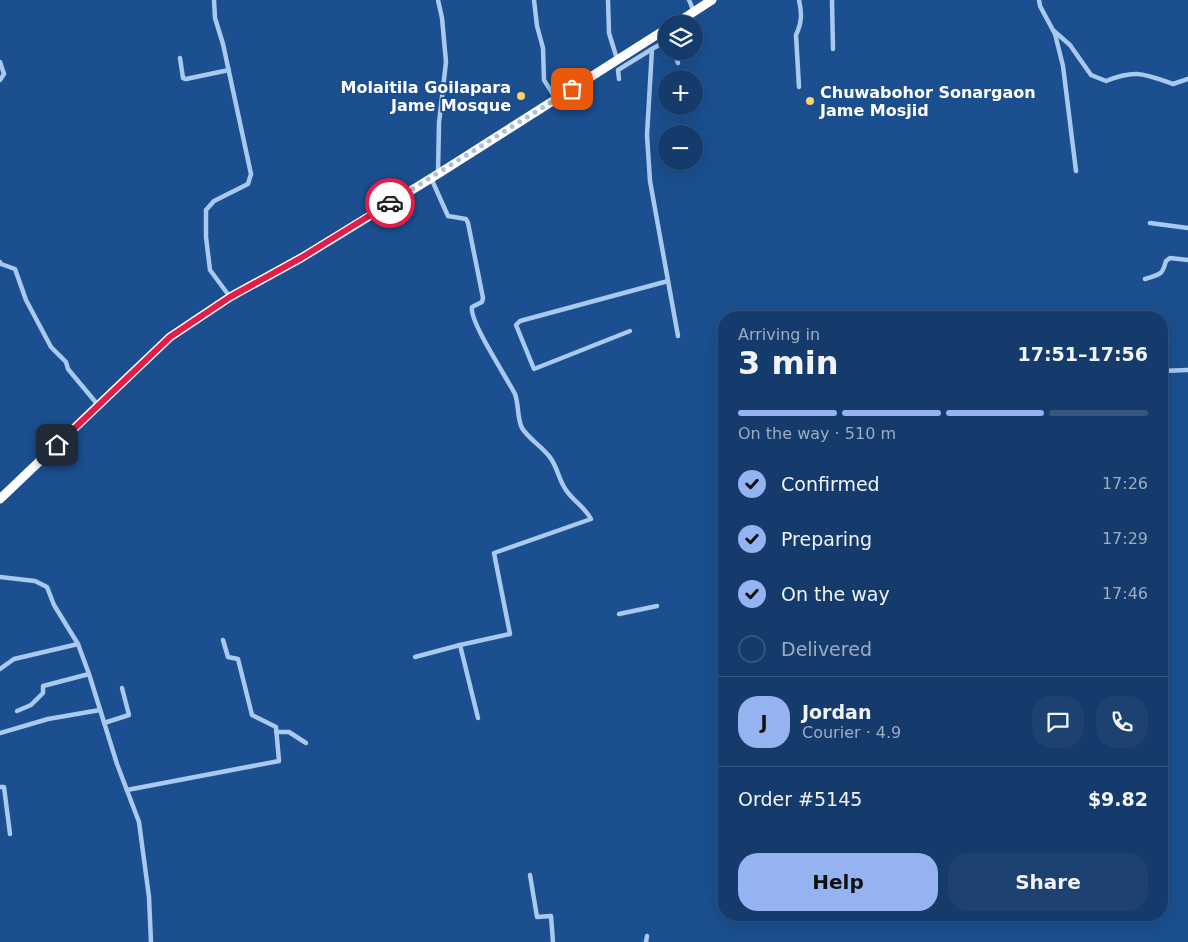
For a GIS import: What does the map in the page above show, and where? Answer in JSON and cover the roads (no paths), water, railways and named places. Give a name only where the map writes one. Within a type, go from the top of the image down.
[{"type":"highway","points":[[689,15],[712,0]]},
{"type":"highway","points":[[0,497],[170,337],[230,297],[301,258],[435,176],[658,34]]},
{"type":"street","points":[[214,0],[215,18],[229,70],[251,174],[248,184],[214,201],[206,210],[206,238],[210,270],[230,297]]},
{"type":"street","points":[[415,657],[510,634],[494,553],[591,519],[581,505],[565,489],[558,469],[550,457],[522,428],[515,394],[479,331],[471,312],[472,307],[482,302],[483,298],[468,223],[466,219],[448,216],[435,176],[446,62],[442,18],[438,0]]},
{"type":"street","points":[[534,0],[537,26],[543,48],[544,80],[556,99]]},
{"type":"street","points":[[608,0],[609,33],[617,59]]},
{"type":"street","points":[[689,0],[694,12]]},
{"type":"street","points":[[799,0],[801,13],[800,28],[796,35],[799,87]]},
{"type":"street","points":[[832,0],[833,49]]},
{"type":"street","points":[[1039,0],[1040,6],[1053,30],[1063,66],[1076,171]]},
{"type":"street","points":[[1053,30],[1070,45],[1091,74],[1106,81],[1124,74],[1146,74],[1173,84],[1188,79]]},
{"type":"street","points":[[619,79],[618,70],[658,46]]},
{"type":"street","points":[[652,49],[647,135],[650,181],[678,336]]},
{"type":"street","points":[[180,58],[184,78],[186,79],[229,70]]},
{"type":"street","points":[[0,62],[4,74],[0,80]]},
{"type":"street","points":[[1150,223],[1188,228]]},
{"type":"street","points":[[1145,279],[1161,274],[1164,271],[1166,260],[1170,258],[1188,260]]},
{"type":"street","points":[[0,262],[15,269],[26,300],[51,347],[66,362],[68,369],[98,405]]},
{"type":"street","points":[[630,331],[534,369],[516,325],[520,321],[668,281]]},
{"type":"street","points":[[1168,371],[1188,370]]},
{"type":"street","points":[[0,577],[35,582],[47,587],[54,605],[78,644],[139,822],[149,897],[151,942]]},
{"type":"street","points":[[619,614],[657,606]]},
{"type":"street","points":[[127,790],[279,761],[276,728],[252,715],[238,659],[228,657],[223,640]]},
{"type":"street","points":[[0,669],[14,658],[78,644]]},
{"type":"street","points":[[460,645],[478,718]]},
{"type":"street","points":[[17,710],[31,705],[43,693],[43,686],[89,674]]},
{"type":"street","points":[[104,722],[129,716],[122,688]]},
{"type":"street","points":[[0,733],[48,719],[100,710]]},
{"type":"street","points":[[276,732],[289,732],[306,743]]},
{"type":"street","points":[[0,788],[4,787],[10,834]]},
{"type":"street","points":[[530,876],[537,917],[551,916],[553,942]]},
{"type":"street","points":[[646,942],[647,936]]},
{"type":"place","name":"Molaitila Goilapara Jame Mosque","points":[[521,96]]},
{"type":"place","name":"Chuwabohor Sonargaon Jame Mosjid","points":[[810,101]]}]
